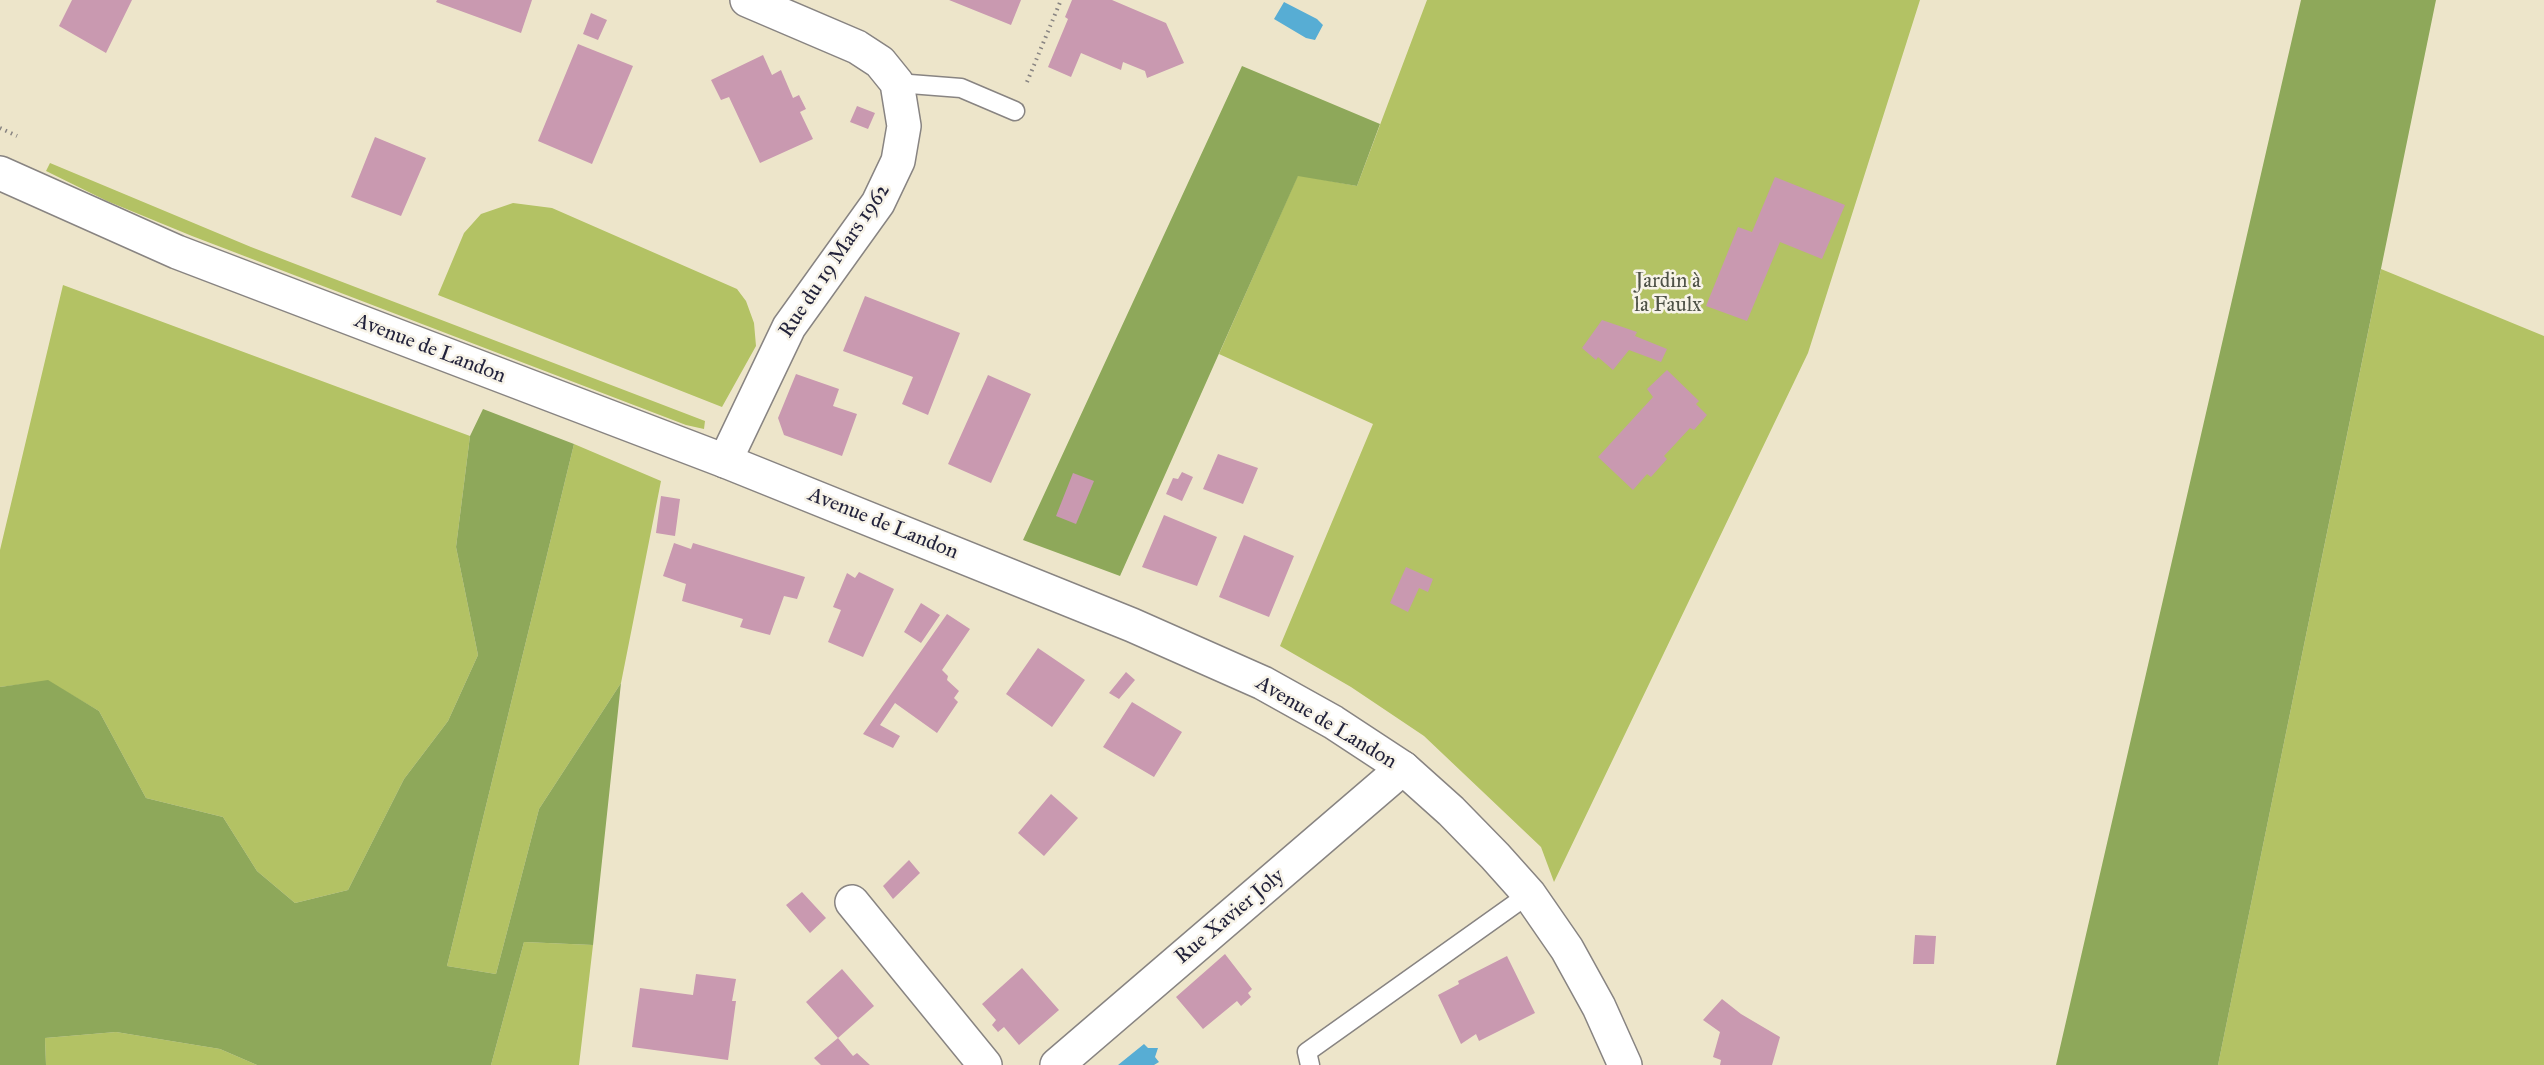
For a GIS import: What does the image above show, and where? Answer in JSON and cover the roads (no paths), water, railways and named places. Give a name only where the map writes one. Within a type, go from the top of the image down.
[{"type":"street","points":[[747,0],[857,46],[879,62],[897,83]]},
{"type":"street","name":"Rue du 19 Mars 1962","points":[[725,461],[785,335],[798,313],[863,226],[890,179],[903,142],[904,126],[897,83]]},
{"type":"street","name":"Avenue de Landon","points":[[0,173],[177,252],[725,461],[1121,620],[1263,683],[1333,722],[1403,768],[1451,811],[1529,894],[1567,949],[1599,1007],[1625,1065]]},
{"type":"street","name":"Rue Xavier Joly","points":[[1057,1065],[1403,768]]},
{"type":"street","points":[[852,902],[986,1065]]},
{"type":"lane","points":[[897,83],[962,88],[1015,111]]},
{"type":"lane","points":[[1310,1065],[1307,1052],[1529,894]]},
{"type":"water","points":[[1284,2],[1317,19],[1323,25],[1315,40],[1306,38],[1274,19]]},
{"type":"water","points":[[1144,1044],[1148,1048],[1158,1048],[1155,1057],[1159,1062],[1154,1065],[1118,1065]]},
{"type":"park label","name":"Jardin à la Faulx","points":[[1668,294]]}]
